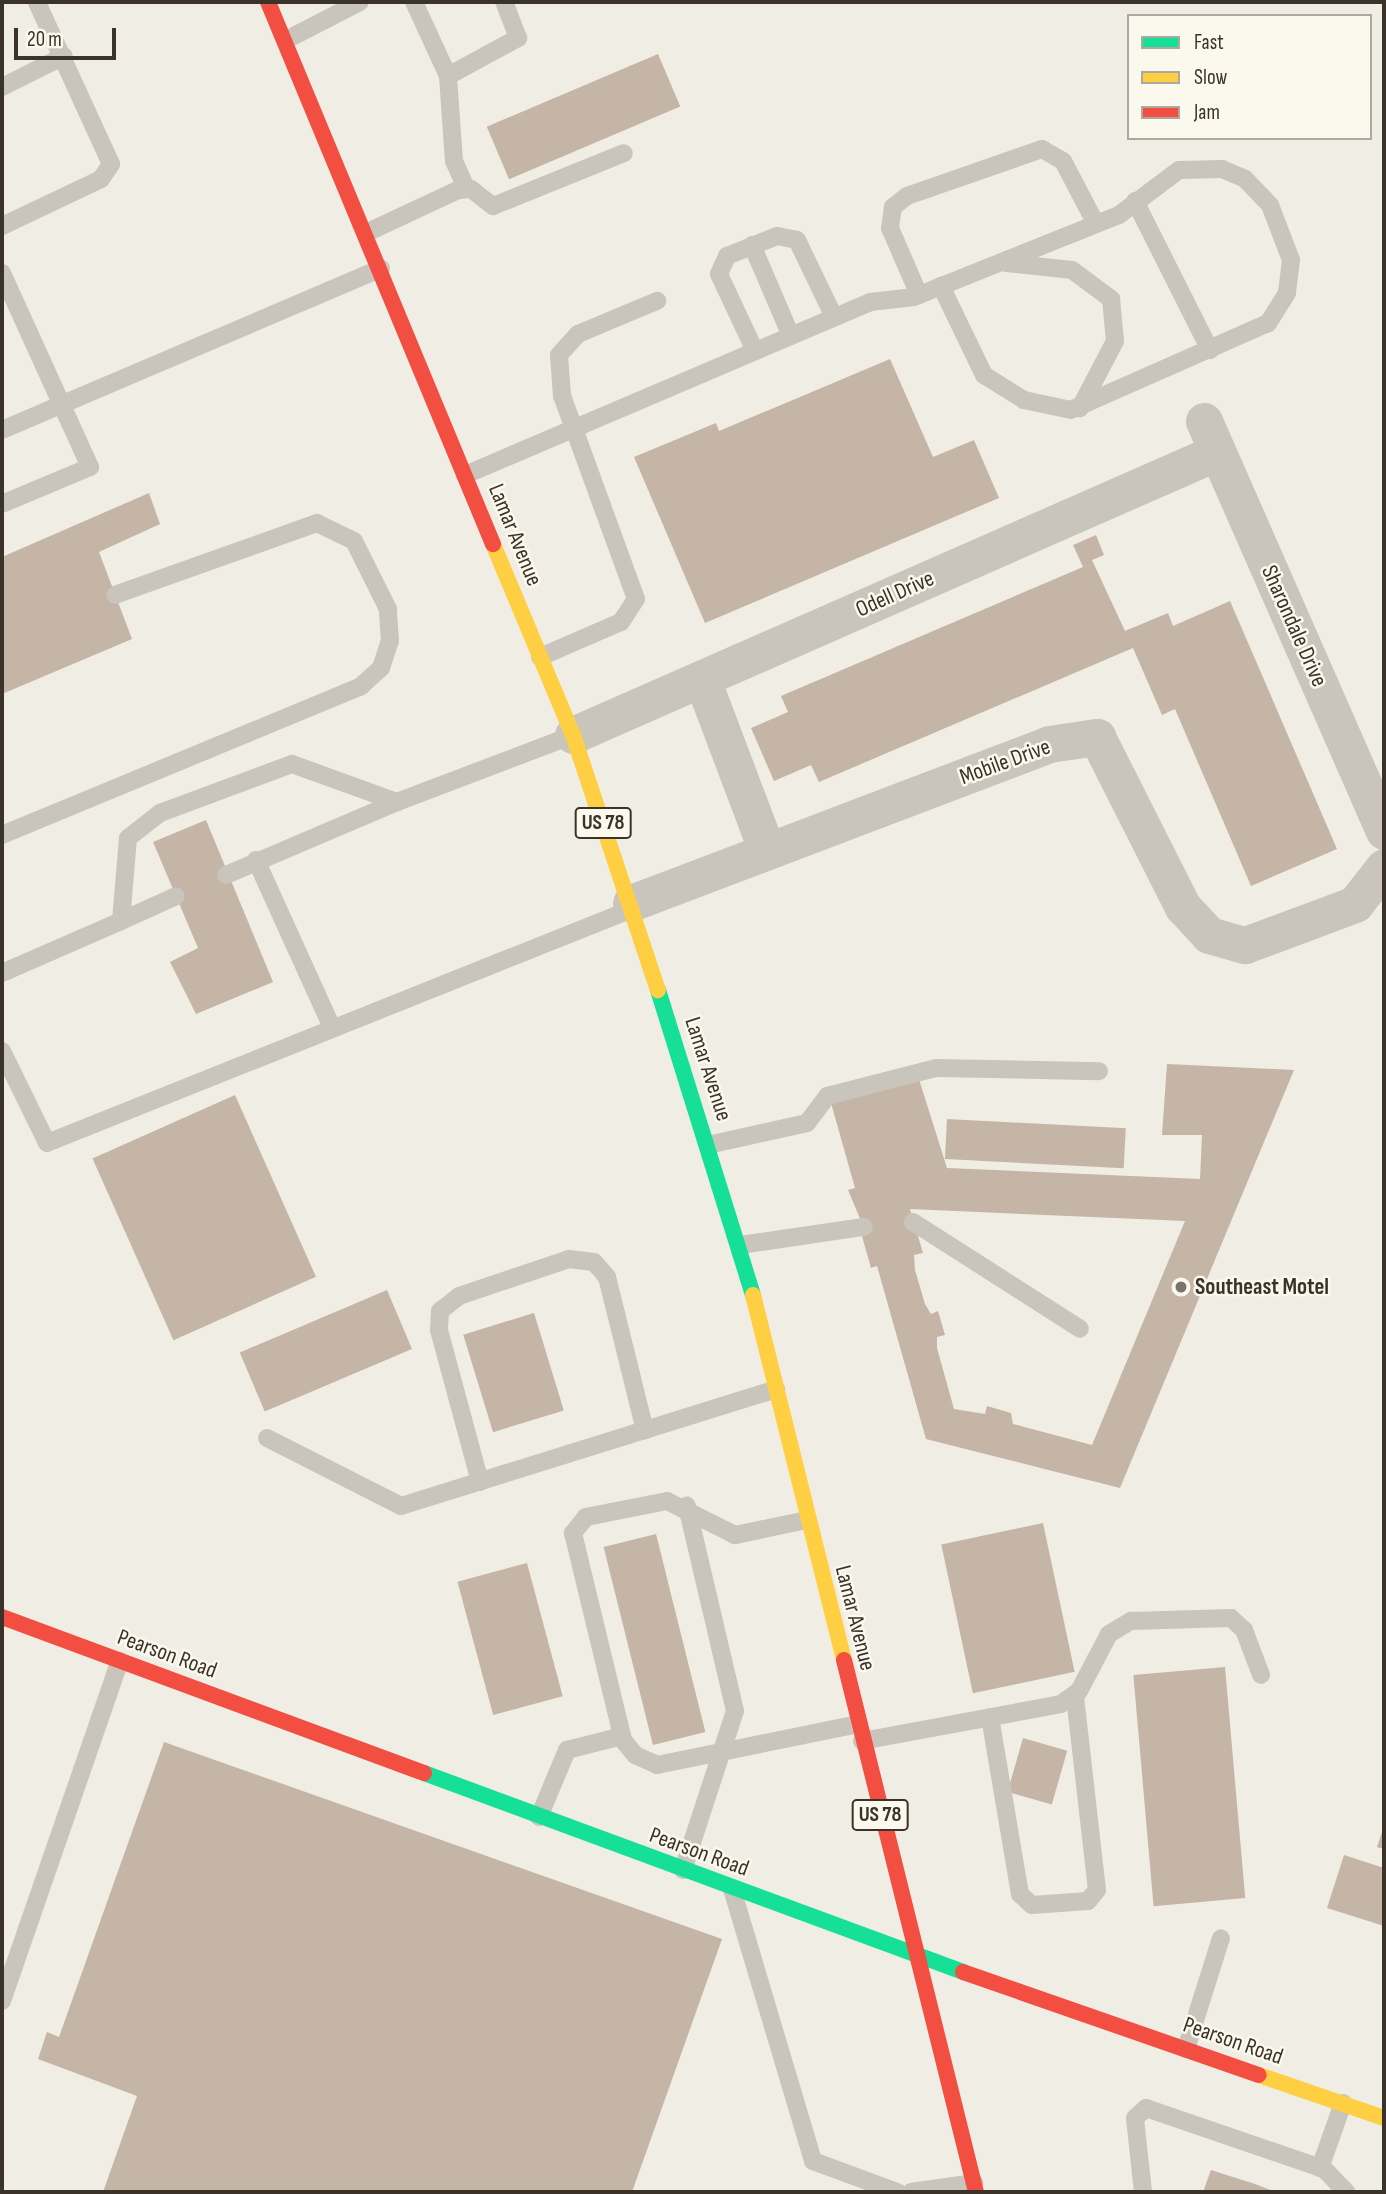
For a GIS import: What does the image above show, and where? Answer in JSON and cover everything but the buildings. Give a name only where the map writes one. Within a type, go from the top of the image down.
[{"type":"main road","name":"Lamar Avenue","points":[[268,2],[381,268],[573,735],[632,906],[740,1245],[913,1955],[975,2188]]},
{"type":"main road","name":"Pearson Road","points":[[2,1617],[913,1955],[1384,2118]]},
{"type":"street","name":"Odell Drive","points":[[573,735],[702,679],[1210,437]]},
{"type":"street","name":"Sharondale Drive","points":[[1210,437],[1384,831]]},
{"type":"street","points":[[702,679],[767,851]]},
{"type":"street","name":"Mobile Drive","points":[[632,906],[767,851],[1049,744],[1097,737],[1183,907],[1209,935],[1245,945],[1355,904],[1384,867]]},
{"type":"lane","points":[[2,226],[101,179],[111,164],[64,56],[37,2]]},
{"type":"lane","points":[[286,40],[359,2]]},
{"type":"lane","points":[[414,2],[448,76],[454,161],[466,188],[493,206],[624,153]]},
{"type":"lane","points":[[448,76],[518,38],[504,2]]},
{"type":"lane","points":[[2,86],[64,56]]},
{"type":"lane","points":[[919,295],[890,228],[893,207],[907,196],[1042,149],[1063,161],[1096,224]]},
{"type":"lane","points":[[465,475],[834,317],[885,298],[919,295],[999,262],[1096,224],[1135,201],[1163,176],[1198,167],[1245,178],[1274,214],[1292,260],[1280,309],[1268,323],[1079,409],[1043,407],[990,380],[941,286]]},
{"type":"lane","points":[[366,233],[466,188]]},
{"type":"lane","points":[[1135,201],[1210,350]]},
{"type":"lane","points":[[755,351],[719,274],[723,258],[752,245],[782,235],[797,240],[834,317]]},
{"type":"lane","points":[[752,245],[791,336]]},
{"type":"lane","points":[[999,262],[1072,270],[1111,299],[1115,341],[1079,409]]},
{"type":"lane","points":[[2,430],[381,268]]},
{"type":"lane","points":[[2,273],[64,404],[90,467],[2,504]]},
{"type":"lane","points":[[540,657],[621,622],[635,599],[574,428],[556,366],[566,343],[657,301]]},
{"type":"lane","points":[[2,835],[360,686],[381,668],[390,641],[388,609],[354,541],[317,523],[115,595]]},
{"type":"lane","points":[[226,875],[397,802],[573,735]]},
{"type":"lane","points":[[121,922],[128,838],[160,813],[292,764],[397,802]]},
{"type":"lane","points":[[256,860],[331,1025]]},
{"type":"lane","points":[[2,973],[176,896]]},
{"type":"lane","points":[[2,1051],[47,1143],[331,1025],[632,906]]},
{"type":"lane","points":[[708,1145],[807,1123],[827,1096],[936,1068],[1099,1071]]},
{"type":"lane","points":[[914,1222],[1080,1329]]},
{"type":"lane","points":[[740,1245],[864,1227]]},
{"type":"lane","points":[[480,1482],[439,1330],[440,1311],[459,1296],[569,1259],[594,1262],[607,1277],[645,1430]]},
{"type":"lane","points":[[267,1438],[395,1505],[480,1482],[776,1389]]},
{"type":"lane","points":[[807,1520],[735,1535],[687,1506],[667,1501],[591,1516],[573,1530],[622,1736],[635,1755],[657,1765],[724,1751],[990,1717],[1075,1696]]},
{"type":"lane","points":[[683,1870],[724,1751],[735,1701],[687,1506]]},
{"type":"lane","points":[[990,1717],[1020,1894],[1032,1905],[1088,1901],[1097,1890],[1075,1696],[1109,1634],[1131,1620],[1231,1618],[1244,1630],[1261,1675]]},
{"type":"lane","points":[[2,2001],[120,1661]]},
{"type":"lane","points":[[539,1817],[567,1750],[622,1736]]},
{"type":"lane","points":[[732,1888],[813,2161],[897,2192]]},
{"type":"lane","points":[[1186,2049],[1221,1938]]},
{"type":"lane","points":[[1320,2168],[1343,2103]]},
{"type":"lane","points":[[1143,2192],[1135,2118],[1146,2108],[1320,2168],[1340,2180],[1346,2192]]},
{"type":"lane","points":[[911,2192],[975,2188]]},
{"type":"traffic: fast","points":[[658,990],[753,1295]]},
{"type":"traffic: fast","points":[[424,1773],[963,1972]]},
{"type":"traffic: slow","points":[[493,544],[573,735],[658,990]]},
{"type":"traffic: slow","points":[[753,1295],[844,1660]]},
{"type":"traffic: slow","points":[[1259,2075],[1384,2118]]},
{"type":"traffic: jam","points":[[268,2],[493,544]]},
{"type":"traffic: jam","points":[[2,1617],[424,1773]]},
{"type":"traffic: jam","points":[[844,1660],[976,2192]]},
{"type":"traffic: jam","points":[[963,1972],[1259,2075]]},
{"type":"place","name":"Southeast Motel","points":[[1181,1287]]}]
